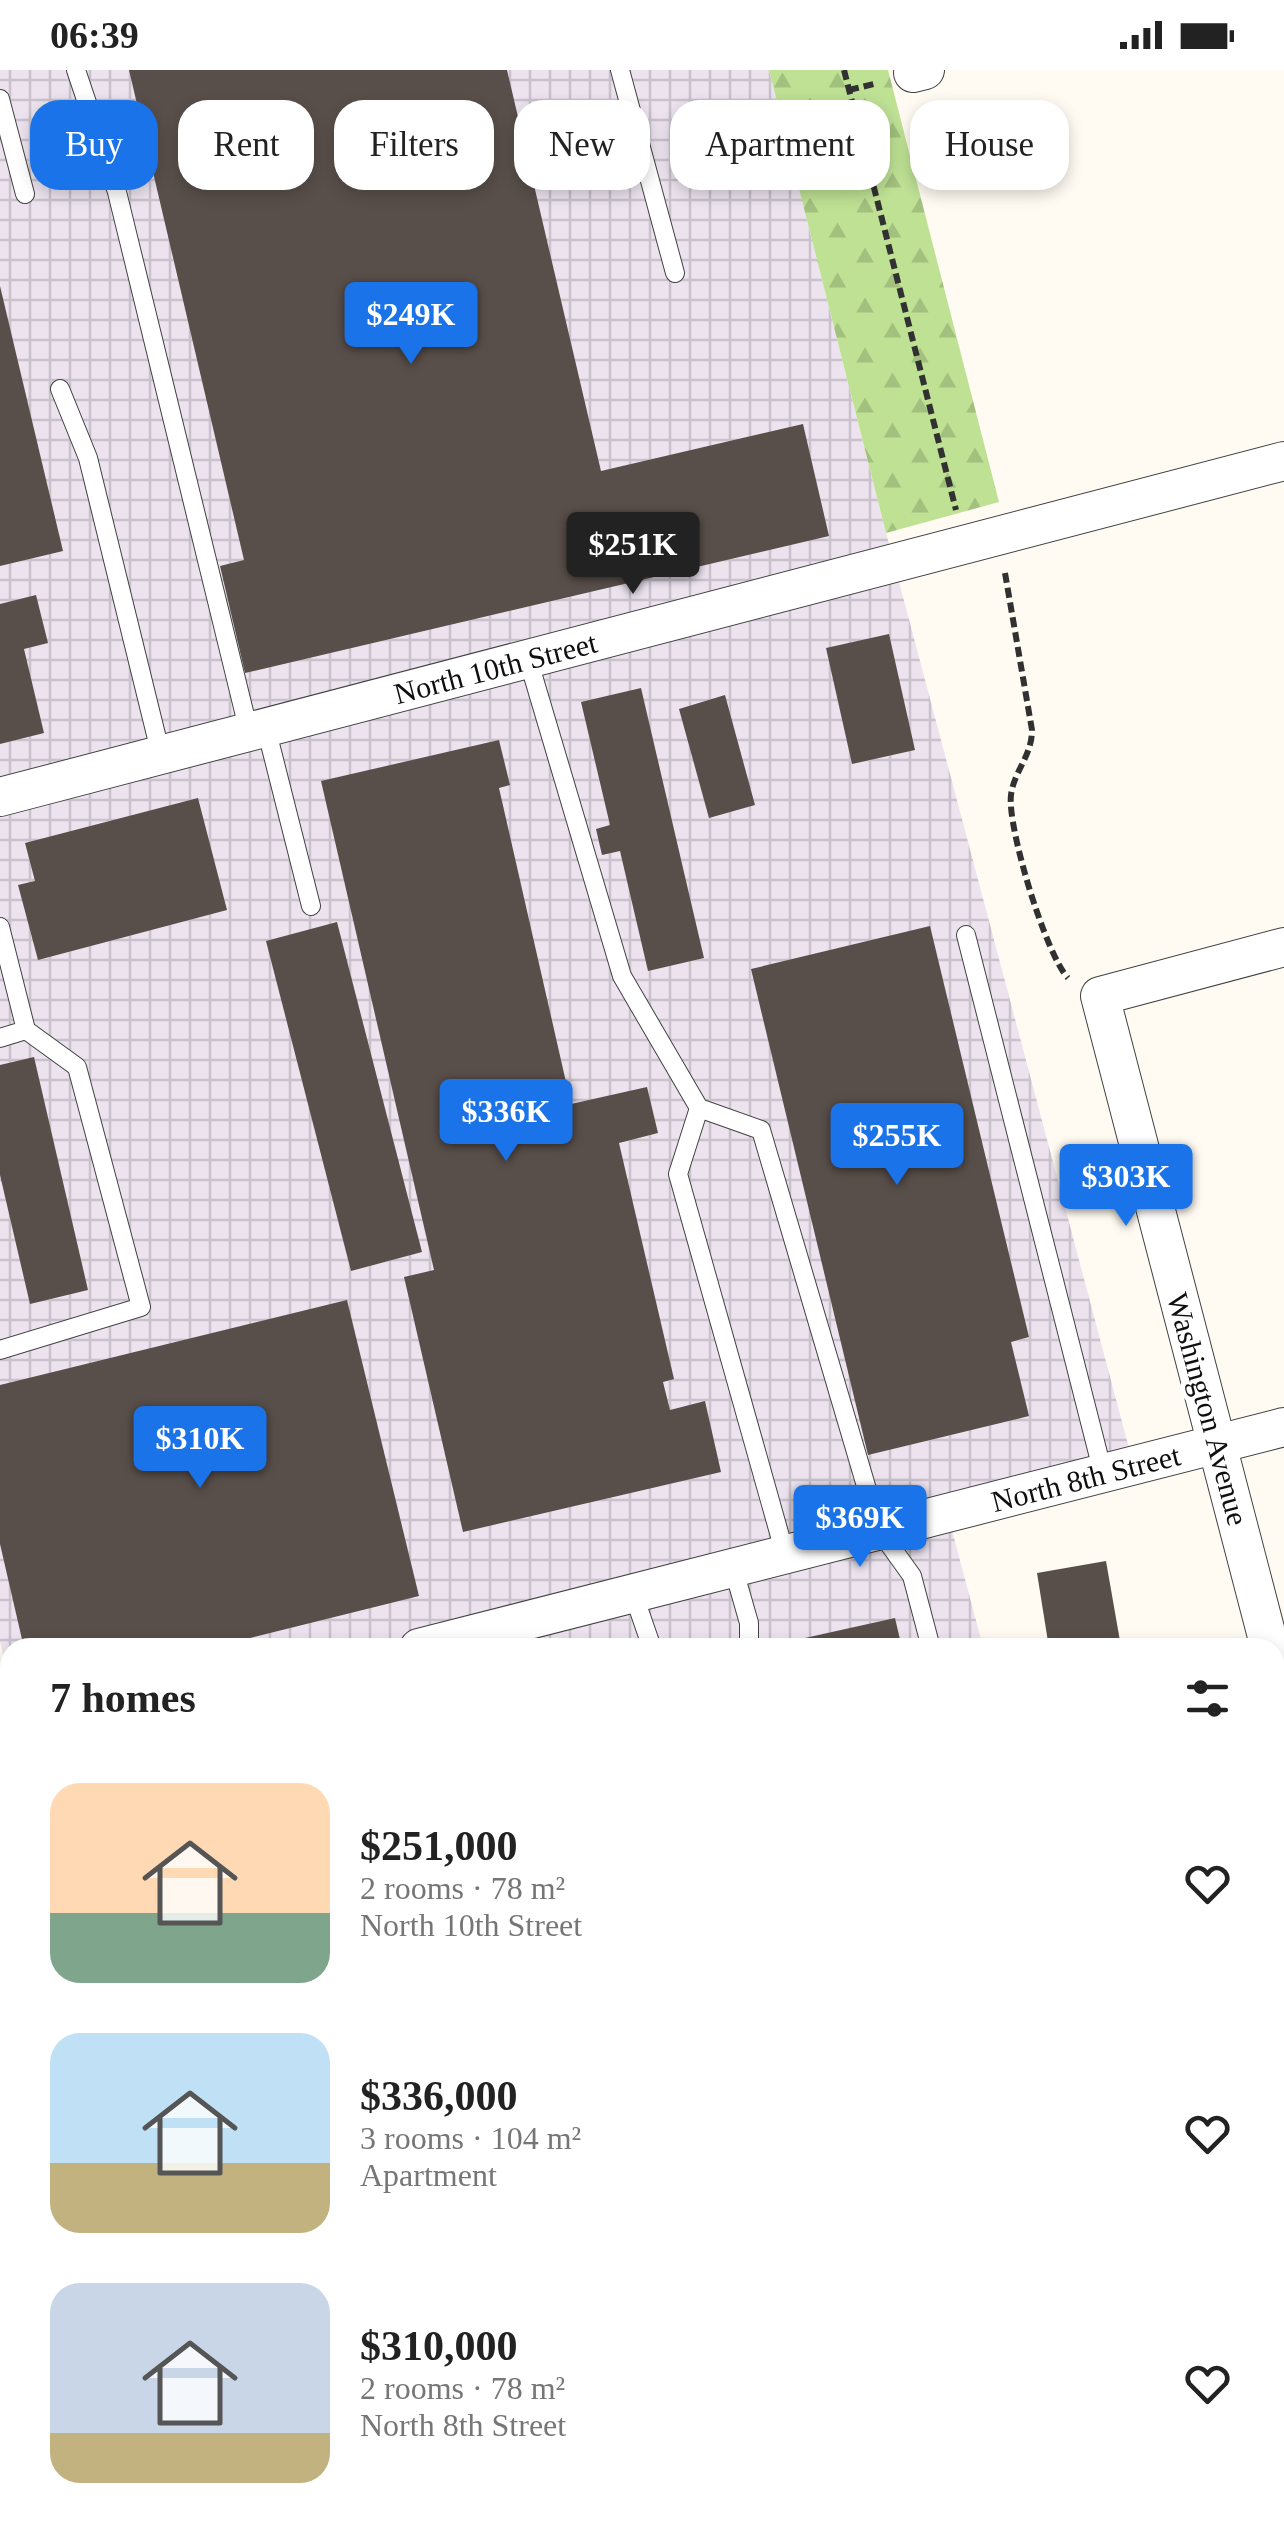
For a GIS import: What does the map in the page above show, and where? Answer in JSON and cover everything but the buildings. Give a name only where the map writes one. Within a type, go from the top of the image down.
[{"type":"street","name":"North 10th Street","points":[[0,797],[1284,461]]},
{"type":"street","points":[[1100,996],[1284,947]]},
{"type":"street","name":"Washington Avenue","points":[[1100,996],[1267,1638]]},
{"type":"street","name":"North 8th Street","points":[[457,1638],[1284,1427]]},
{"type":"lane","points":[[76,70],[117,192],[258,730],[311,906]]},
{"type":"lane","points":[[620,70],[676,273]]},
{"type":"lane","points":[[0,99],[25,194]]},
{"type":"lane","points":[[60,389],[88,458],[161,755]]},
{"type":"lane","points":[[528,659],[622,976],[700,1108],[760,1130],[879,1530],[912,1576],[928,1638]]},
{"type":"lane","points":[[0,927],[26,1030],[77,1067],[141,1308],[0,1350]]},
{"type":"lane","points":[[966,936],[1103,1473]]},
{"type":"lane","points":[[0,1038],[26,1030]]},
{"type":"lane","points":[[700,1108],[678,1174],[785,1554]]},
{"type":"lane","points":[[733,1567],[749,1622],[749,1638]]},
{"type":"lane","points":[[634,1592],[649,1638]]},
{"type":"path","points":[[844,70],[982,540],[1032,730],[1032,746],[1011,798],[1014,824],[1056,960],[1075,984],[1100,996]]},
{"type":"shaded area","points":[[0,70],[769,70],[777,100],[670,100],[670,190],[799,190],[886,533],[1130,1452],[944,1500],[981,1638],[0,1638]]},
{"type":"green space","points":[[769,70],[888,70],[910,156],[910,190],[919,190],[999,502],[886,533],[799,190],[890,190],[890,100],[777,100]]}]
